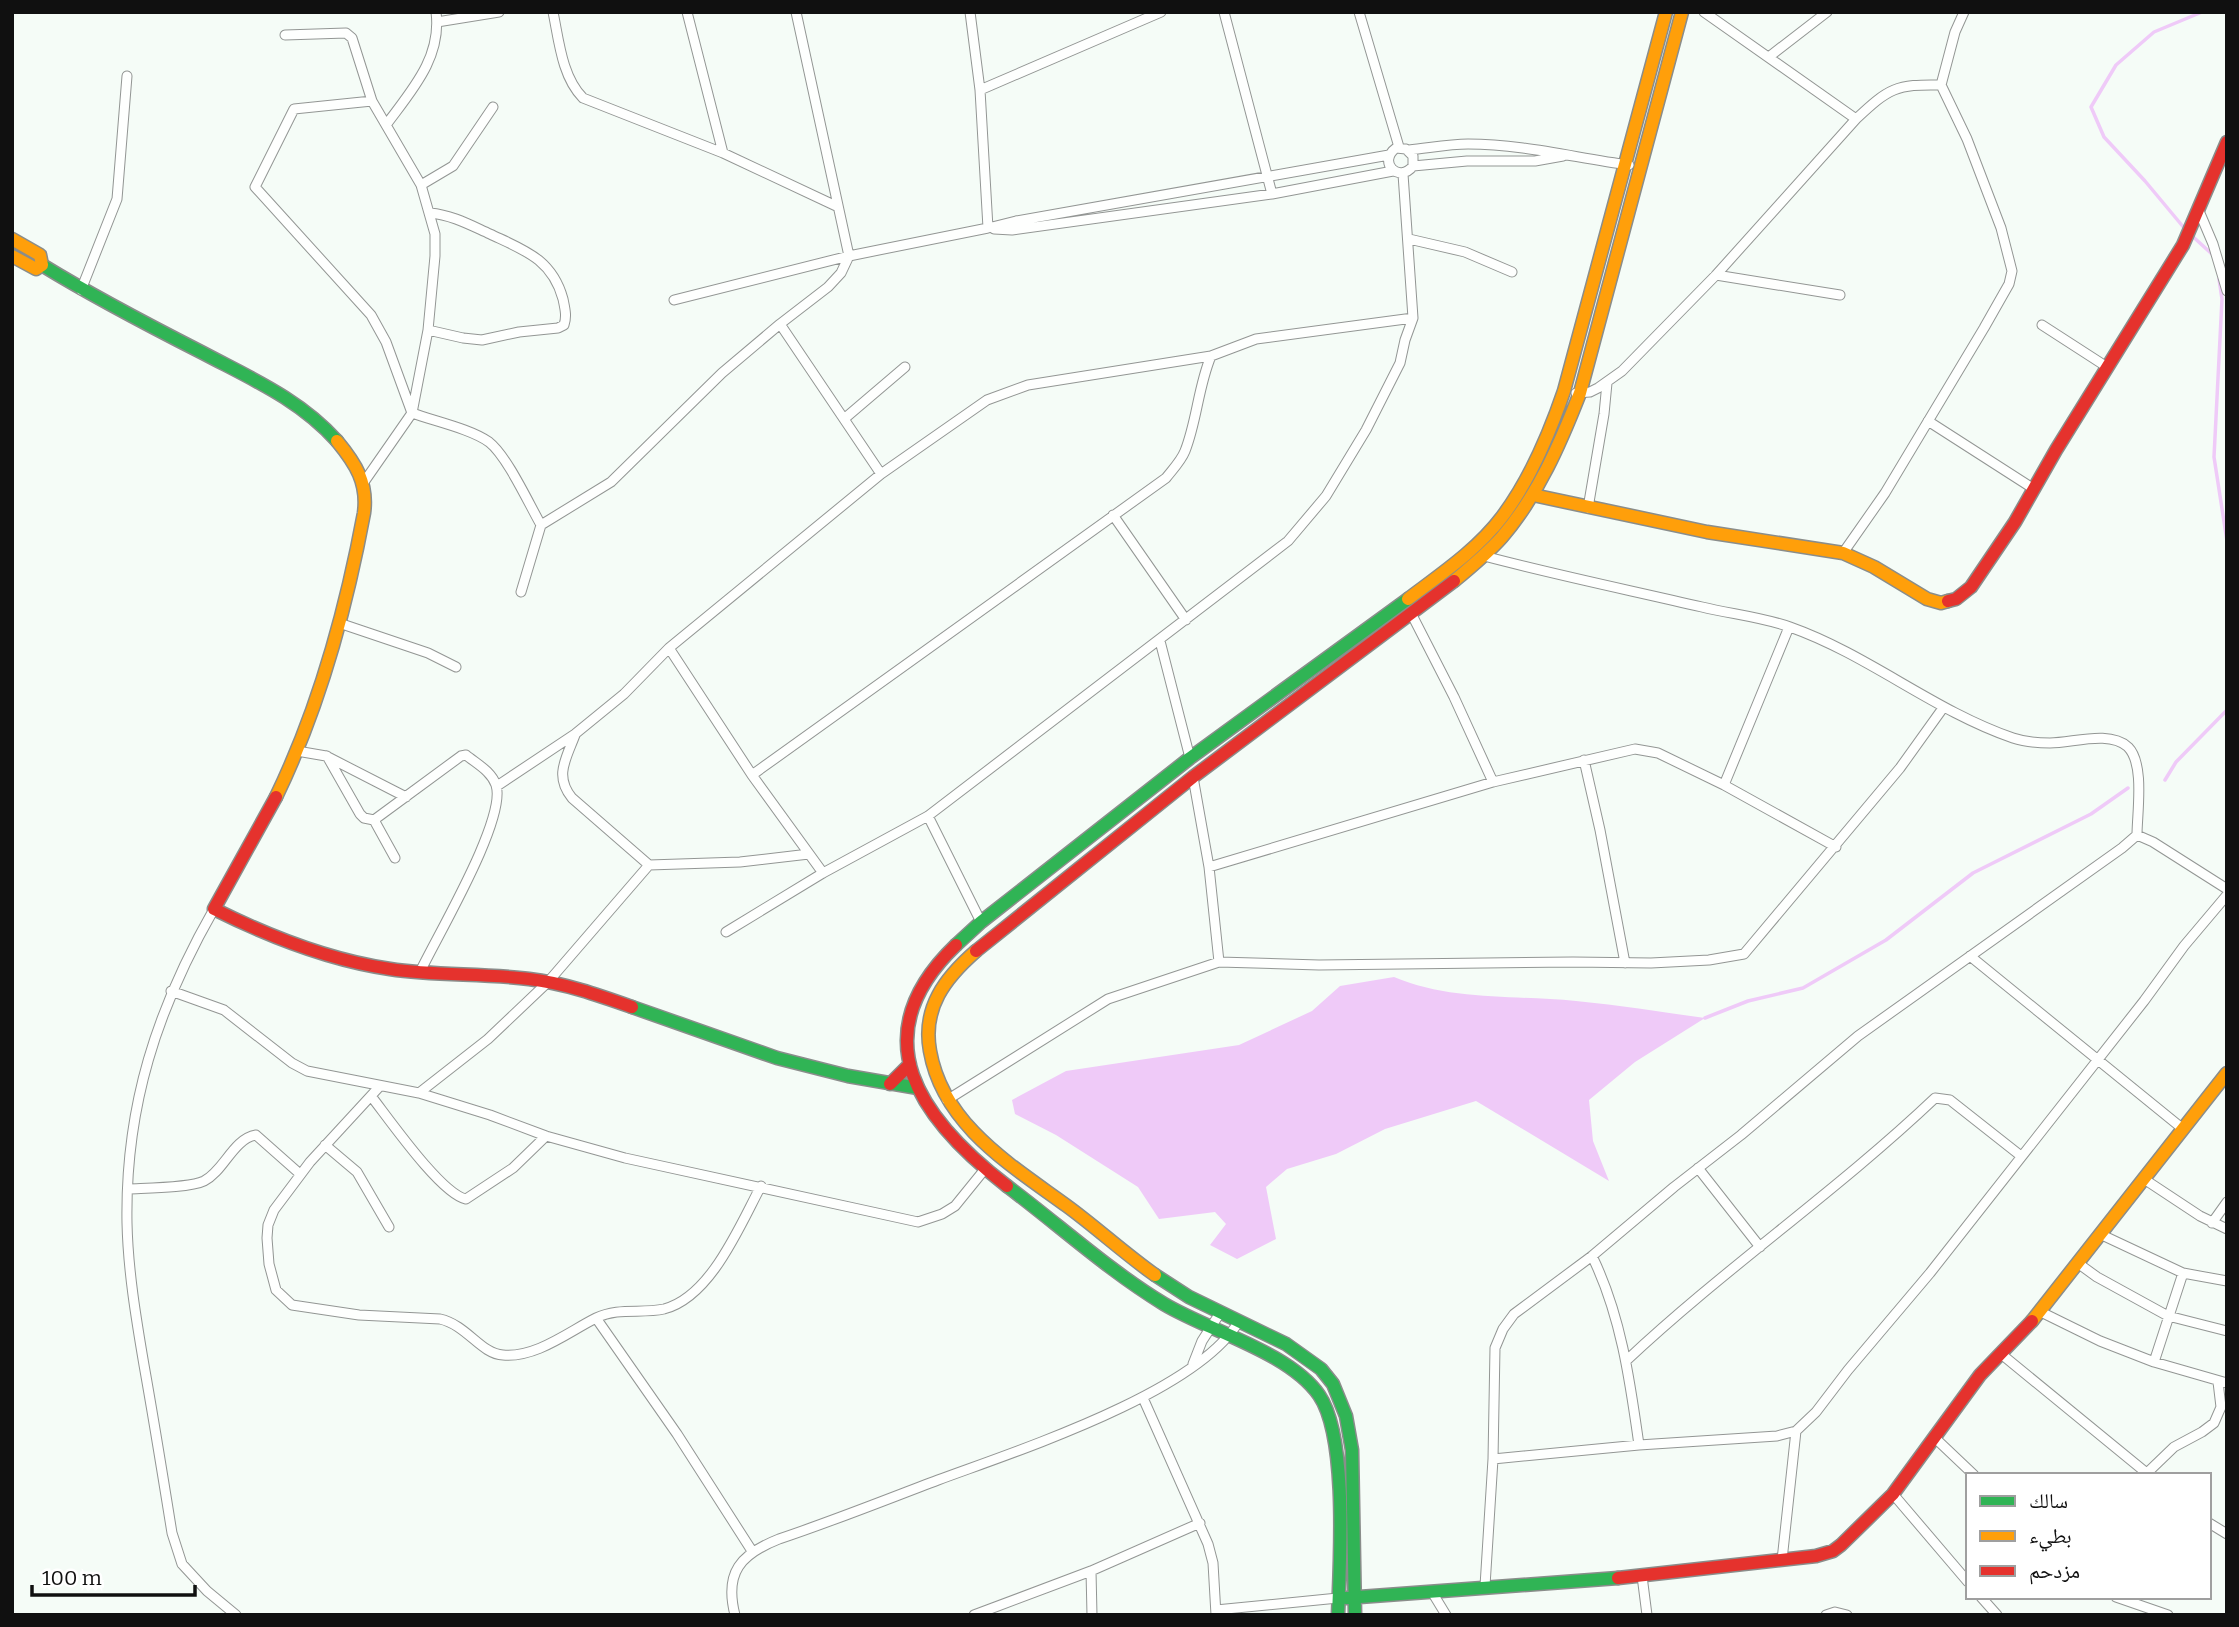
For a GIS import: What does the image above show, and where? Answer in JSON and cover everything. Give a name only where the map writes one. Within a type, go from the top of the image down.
[{"type":"main road","points":[[1338,1615],[1339,1486],[1332,1429],[1325,1404],[1305,1379],[1279,1362],[1182,1314],[1115,1270],[985,1169],[946,1131],[918,1088],[910,1064],[907,1029],[910,1011],[917,994],[948,952],[981,922],[1190,758],[1454,564],[1502,517],[1550,432],[1564,391],[1666,12]]},
{"type":"main road","points":[[1355,1615],[1352,1452],[1343,1409],[1333,1385],[1310,1360],[1290,1347],[1172,1286],[998,1155],[978,1137],[947,1100],[936,1079],[928,1053],[927,1027],[932,1005],[942,986],[956,969],[1021,911],[1193,777],[1412,615],[1484,556],[1533,495],[1564,435],[1580,393],[1682,12]]},
{"type":"main road","points":[[1533,495],[1707,532],[1843,553],[1874,567],[1927,599],[1941,603],[1951,602],[1962,596],[1986,567],[2183,245],[2222,164],[2227,142]]},
{"type":"main road","points":[[12,239],[40,255],[42,265],[81,290],[273,389],[305,409],[346,453],[364,482],[363,517],[339,623],[297,751],[263,822],[214,909],[295,946],[389,970],[486,975],[548,982],[595,994],[747,1048],[890,1084],[918,1088]]},
{"type":"main road","points":[[12,256],[32,268],[36,269],[42,265]]},
{"type":"main road","points":[[1015,896],[1021,911]]},
{"type":"main road","points":[[890,1084],[910,1064]]},
{"type":"main road","points":[[1338,1598],[1642,1576],[1816,1556],[1833,1551],[1893,1494],[1980,1375],[2042,1312],[2227,1073]]},
{"type":"street","points":[[386,125],[429,64],[437,17],[499,12]]},
{"type":"street","points":[[553,12],[567,73],[583,98],[723,153],[836,206]]},
{"type":"street","points":[[687,12],[723,153]]},
{"type":"street","points":[[522,592],[541,525],[611,482],[686,406],[780,324],[828,287],[841,273],[849,256],[796,12]]},
{"type":"street","points":[[970,12],[980,90],[989,228]]},
{"type":"street","points":[[980,90],[1161,12]]},
{"type":"street","points":[[1224,12],[1272,194]]},
{"type":"street","points":[[989,228],[1012,230],[1272,194],[1409,171],[1413,166],[1413,156],[1404,149],[1359,12]]},
{"type":"street","points":[[1704,12],[1856,118]]},
{"type":"street","points":[[1770,56],[1827,12]]},
{"type":"street","points":[[1843,553],[1885,493],[2000,302],[2012,271],[2001,228],[1967,139],[1941,85],[1955,32],[1964,12]]},
{"type":"street","points":[[285,35],[350,35],[372,101],[421,185],[435,233],[428,330],[412,414],[364,482]]},
{"type":"street","points":[[81,290],[117,199],[127,76]]},
{"type":"street","points":[[1564,391],[1590,392],[1622,372],[1716,275],[1856,118],[1876,100],[1907,85],[1941,85]]},
{"type":"street","points":[[372,101],[293,109],[276,147],[254,184],[370,315],[386,342],[412,414]]},
{"type":"street","points":[[421,185],[453,166],[493,107]]},
{"type":"street","points":[[674,300],[849,256],[1016,221],[1389,156],[1404,149],[1467,144],[1536,149],[1563,156],[1640,167]]},
{"type":"street","points":[[726,932],[822,873],[928,816],[1160,641],[1287,541],[1326,496],[1366,430],[1401,363],[1413,318],[1409,239],[1398,172],[1388,162],[1389,156]]},
{"type":"street","points":[[1413,166],[1467,161],[1535,160],[1563,156]]},
{"type":"street","points":[[2199,211],[2213,244],[2227,291]]},
{"type":"street","points":[[428,330],[482,340],[519,332],[558,328],[564,325],[566,318],[559,286],[550,270],[535,257],[520,247],[456,218],[430,213]]},
{"type":"street","points":[[1409,239],[1465,252],[1512,272]]},
{"type":"street","points":[[1716,275],[1840,295]]},
{"type":"street","points":[[497,786],[575,733],[624,694],[669,648],[881,474],[987,400],[1028,385],[1211,356],[1256,338],[1413,318]]},
{"type":"street","points":[[780,324],[881,474]]},
{"type":"street","points":[[2042,325],[2107,367]]},
{"type":"street","points":[[752,775],[1166,478],[1180,462],[1186,449],[1202,378],[1211,356]]},
{"type":"street","points":[[844,419],[905,367]]},
{"type":"street","points":[[1588,508],[1607,383]]},
{"type":"street","points":[[412,414],[490,443],[500,455],[541,525]]},
{"type":"street","points":[[1927,421],[2034,489]]},
{"type":"street","points":[[1113,515],[1186,620]]},
{"type":"street","points":[[1484,556],[1554,575],[1632,590],[1789,627],[1861,660],[1943,708],[2027,741],[2105,739],[2126,746],[2137,768],[2137,835]]},
{"type":"street","points":[[1412,615],[1493,782]]},
{"type":"street","points":[[339,623],[428,653],[456,667]]},
{"type":"street","points":[[1724,785],[1789,627]]},
{"type":"street","points":[[1160,641],[1190,758]]},
{"type":"street","points":[[669,648],[752,775],[822,873]]},
{"type":"street","points":[[947,1100],[1108,999],[1219,962],[1319,965],[1625,963],[1709,960],[1744,954],[1900,768],[1943,708]]},
{"type":"street","points":[[575,733],[562,772],[563,787],[572,798],[649,864],[740,862],[809,854]]},
{"type":"street","points":[[1209,867],[1493,782],[1634,749],[1658,754],[1724,785],[1836,847]]},
{"type":"street","points":[[297,751],[326,755],[406,797]]},
{"type":"street","points":[[326,755],[360,814],[364,818],[374,820],[461,756],[466,755],[491,773],[497,786],[497,804],[491,827],[420,972]]},
{"type":"street","points":[[1584,760],[1625,963]]},
{"type":"street","points":[[1193,777],[1209,867],[1219,962]]},
{"type":"street","points":[[928,816],[981,922]]},
{"type":"street","points":[[374,820],[395,858]]},
{"type":"street","points":[[2137,835],[2227,889]]},
{"type":"street","points":[[1485,1586],[1493,1459],[1495,1348],[1499,1336],[1521,1308],[1592,1256],[1858,1036],[2113,855],[2137,835]]},
{"type":"street","points":[[419,1093],[463,1060],[548,982],[649,864]]},
{"type":"street","points":[[1493,1459],[1639,1445],[1777,1436],[1796,1431],[1816,1412],[1856,1360],[1895,1316],[2144,1001],[2184,946],[2227,895]]},
{"type":"street","points":[[214,909],[172,991],[158,1026],[144,1076],[133,1132],[128,1189],[128,1243],[134,1304],[172,1533],[182,1564],[207,1591],[236,1615]]},
{"type":"street","points":[[1970,956],[2183,1129]]},
{"type":"street","points":[[172,991],[224,1010],[292,1063],[307,1071],[419,1093],[546,1136],[625,1158],[918,1222],[942,1214],[955,1206],[985,1169]]},
{"type":"street","points":[[380,1086],[300,1174],[274,1210],[268,1225],[269,1264],[276,1290],[292,1305],[359,1315],[453,1322],[489,1351],[500,1355],[530,1352],[596,1318],[618,1311],[667,1308],[698,1288],[709,1278],[761,1186]]},
{"type":"street","points":[[371,1096],[443,1185],[459,1198],[473,1197],[513,1168],[546,1136]]},
{"type":"street","points":[[1627,1360],[1728,1271],[1936,1098],[1950,1100],[2021,1156]]},
{"type":"street","points":[[128,1189],[200,1183],[210,1177],[252,1135],[260,1137],[300,1174]]},
{"type":"street","points":[[325,1145],[357,1172],[389,1227]]},
{"type":"street","points":[[1698,1168],[1760,1247]]},
{"type":"street","points":[[2144,1179],[2212,1223],[2227,1229]]},
{"type":"street","points":[[2212,1223],[2227,1202]]},
{"type":"street","points":[[2102,1235],[2183,1273],[2227,1281]]},
{"type":"street","points":[[1592,1256],[1603,1278],[1627,1360],[1639,1445]]},
{"type":"street","points":[[2079,1264],[2168,1316],[2227,1331]]},
{"type":"street","points":[[2154,1362],[2183,1273]]},
{"type":"street","points":[[2042,1312],[2100,1341],[2154,1362],[2222,1382],[2221,1407],[2214,1423],[2174,1447],[2149,1473]]},
{"type":"street","points":[[1193,1366],[1202,1341],[1220,1313]]},
{"type":"street","points":[[596,1318],[677,1434],[752,1551]]},
{"type":"street","points":[[735,1615],[732,1583],[741,1561],[752,1551],[1018,1451],[1143,1398],[1193,1366],[1229,1337],[1239,1321]]},
{"type":"street","points":[[2000,1353],[2147,1473]]},
{"type":"street","points":[[1143,1398],[1208,1544],[1213,1563],[1216,1612],[1250,1611],[1338,1598]]},
{"type":"street","points":[[1782,1560],[1796,1431]]},
{"type":"street","points":[[1935,1438],[1972,1473]]},
{"type":"street","points":[[1893,1494],[1966,1580]]},
{"type":"street","points":[[974,1615],[1091,1571],[1200,1523]]},
{"type":"street","points":[[2211,1524],[2227,1534]]},
{"type":"street","points":[[1091,1571],[1092,1615]]},
{"type":"street","points":[[1642,1576],[1647,1615]]},
{"type":"street","points":[[1432,1592],[1446,1615]]},
{"type":"street","points":[[1983,1599],[1997,1615]]},
{"type":"street","points":[[2122,1599],[2168,1615]]},
{"type":"street","points":[[1826,1615],[1835,1612],[1847,1615]]},
{"type":"shaded area","points":[[1394,977],[1415,985],[1461,994],[1576,1001],[1705,1018],[1635,1062],[1589,1100],[1593,1141],[1609,1181],[1476,1101],[1385,1129],[1336,1154],[1287,1169],[1266,1187],[1276,1239],[1237,1259],[1210,1245],[1226,1224],[1215,1212],[1159,1219],[1138,1187],[1056,1135],[1015,1114],[1012,1100],[1066,1071],[1239,1045],[1312,1011],[1340,986]]},
{"type":"waterway","points":[[2185,229],[2104,137],[2091,107],[2116,65],[2154,32],[2202,12]]},
{"type":"waterway","points":[[2190,234],[2213,255]]},
{"type":"waterway","points":[[2219,279],[2222,299],[2214,457],[2227,541]]},
{"type":"waterway","points":[[2165,780],[2176,762],[2227,710]]},
{"type":"waterway","points":[[1705,1018],[1748,1001],[1803,988],[1886,940],[1973,873],[2091,814],[2128,788]]},
{"type":"traffic: fast","points":[[42,265],[274,391],[307,413],[337,441]]},
{"type":"traffic: fast","points":[[956,945],[981,922],[1190,758],[1408,599]]},
{"type":"traffic: fast","points":[[632,1007],[777,1058],[848,1076],[918,1088]]},
{"type":"traffic: fast","points":[[1007,1186],[1143,1291],[1182,1314],[1269,1354],[1306,1380],[1319,1395],[1328,1414],[1338,1469],[1341,1533],[1338,1615]]},
{"type":"traffic: fast","points":[[1155,1275],[1189,1297],[1286,1344],[1321,1369],[1333,1384],[1346,1416],[1352,1450],[1355,1615]]},
{"type":"traffic: fast","points":[[1346,1598],[1618,1578]]},
{"type":"traffic: slow","points":[[1408,599],[1458,561],[1492,529],[1521,488],[1545,440],[1564,391],[1666,12]]},
{"type":"traffic: slow","points":[[1454,581],[1491,549],[1527,504],[1556,450],[1580,393],[1682,12]]},
{"type":"traffic: slow","points":[[12,239],[40,255],[42,265],[36,269],[12,256]]},
{"type":"traffic: slow","points":[[276,797],[318,694],[340,622],[364,513],[364,492],[359,474],[337,441]]},
{"type":"traffic: slow","points":[[1533,495],[1707,532],[1843,553],[1874,567],[1927,599],[1941,603],[1948,601]]},
{"type":"traffic: slow","points":[[976,951],[946,983],[938,995],[929,1021],[930,1051],[937,1077],[949,1101],[964,1122],[1002,1158],[1155,1275]]},
{"type":"traffic: slow","points":[[2032,1321],[2227,1073]]},
{"type":"traffic: jam","points":[[1948,601],[1956,599],[1971,587],[2015,522],[2056,450],[2183,245],[2227,142]]},
{"type":"traffic: jam","points":[[976,951],[1193,777],[1454,581]]},
{"type":"traffic: jam","points":[[276,797],[214,909],[278,938],[344,960],[407,971],[512,977],[555,983],[632,1007]]},
{"type":"traffic: jam","points":[[956,945],[927,979],[911,1012],[907,1044],[913,1075],[927,1105],[949,1133],[1007,1186]]},
{"type":"traffic: jam","points":[[890,1084],[910,1064]]},
{"type":"traffic: jam","points":[[1618,1578],[1816,1556],[1833,1551],[1893,1494],[1980,1375],[2032,1321]]}]
